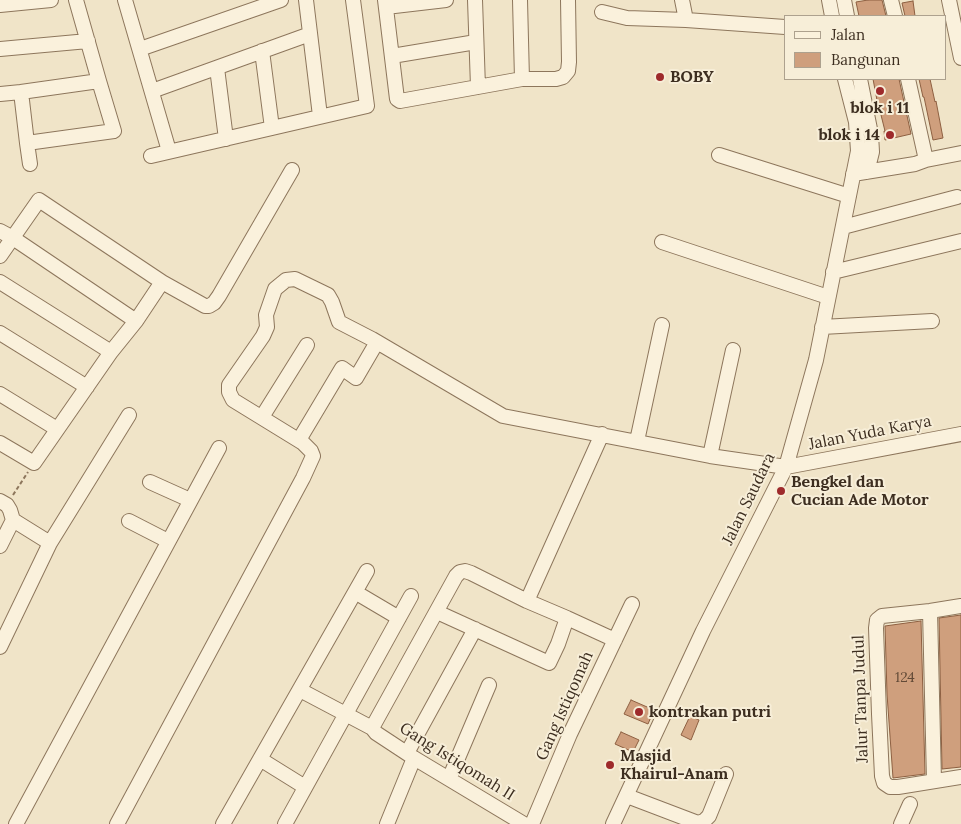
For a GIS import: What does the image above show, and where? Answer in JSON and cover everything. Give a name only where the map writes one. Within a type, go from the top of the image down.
[{"type":"street","points":[[0,5],[51,0]]},
{"type":"street","points":[[27,143],[114,131],[76,0]]},
{"type":"street","points":[[140,49],[281,0]]},
{"type":"street","points":[[306,0],[320,116]]},
{"type":"street","points":[[151,156],[367,106],[353,0]]},
{"type":"street","points":[[446,0],[386,3],[398,101],[522,79],[556,79],[563,77],[568,71],[569,62],[568,0]]},
{"type":"street","points":[[474,0],[478,86]]},
{"type":"street","points":[[520,0],[522,79]]},
{"type":"street","points":[[682,0],[686,20]]},
{"type":"street","points":[[829,0],[832,15]]},
{"type":"street","points":[[844,0],[847,15]]},
{"type":"street","points":[[891,0],[895,15]]},
{"type":"street","points":[[130,2],[140,49],[169,151]]},
{"type":"street","points":[[953,4],[961,58]]},
{"type":"street","points":[[602,12],[626,18],[784,27]]},
{"type":"street","points":[[152,91],[310,34]]},
{"type":"street","points":[[0,49],[88,41]]},
{"type":"street","points":[[392,56],[476,42]]},
{"type":"street","points":[[262,51],[272,128]]},
{"type":"street","points":[[217,68],[226,139]]},
{"type":"street","name":"Jalan Saudara","points":[[613,824],[703,631],[786,467],[816,360],[858,151],[856,122],[845,80]]},
{"type":"street","points":[[860,80],[871,134],[872,152],[868,172]]},
{"type":"street","points":[[908,80],[926,160]]},
{"type":"street","points":[[0,94],[100,81]]},
{"type":"street","points":[[22,92],[30,164]]},
{"type":"street","points":[[853,174],[961,154]]},
{"type":"street","points":[[719,155],[849,196]]},
{"type":"street","points":[[0,256],[39,200],[162,282],[205,306],[209,306],[219,296],[292,170]]},
{"type":"street","points":[[843,226],[957,197]]},
{"type":"street","points":[[0,231],[136,320]]},
{"type":"street","points":[[833,272],[961,241]]},
{"type":"street","points":[[662,242],[828,297]]},
{"type":"street","name":"Jalan Yuda Karya","points":[[299,440],[233,400],[229,392],[229,385],[263,336],[266,327],[266,315],[275,289],[286,280],[295,279],[328,295],[339,322],[377,342],[503,416],[710,456],[786,467],[961,434]]},
{"type":"street","points":[[0,282],[112,352]]},
{"type":"street","points":[[0,443],[34,463],[162,282]]},
{"type":"street","points":[[822,327],[932,321]]},
{"type":"street","points":[[637,441],[662,325]]},
{"type":"street","points":[[0,333],[87,386]]},
{"type":"street","points":[[118,824],[314,456],[299,440],[342,368],[356,378],[377,342]]},
{"type":"street","points":[[262,417],[307,345]]},
{"type":"street","points":[[710,456],[734,350]]},
{"type":"street","points":[[0,394],[57,429]]},
{"type":"street","points":[[0,647],[50,543],[129,416]]},
{"type":"street","points":[[527,601],[602,434]]},
{"type":"street","points":[[16,824],[219,448]]},
{"type":"street","points":[[150,482],[190,500]]},
{"type":"street","points":[[3,503],[10,510],[13,520],[50,543]]},
{"type":"street","points":[[0,546],[13,520]]},
{"type":"street","points":[[129,521],[168,541]]},
{"type":"street","points":[[223,824],[367,571]]},
{"type":"street","points":[[372,728],[456,576],[460,572],[465,571],[615,640]]},
{"type":"street","points":[[356,592],[399,618]]},
{"type":"street","points":[[285,824],[344,714],[411,596]]},
{"type":"street","name":"Gang Istiqomah","points":[[532,824],[570,734],[632,604]]},
{"type":"street","name":"Jalur Tanpa Judul","points":[[961,606],[882,616],[877,620],[876,628],[882,776],[884,783],[890,787],[898,787],[961,777]]},
{"type":"street","points":[[930,611],[934,781]]},
{"type":"street","points":[[437,612],[549,663],[567,618]]},
{"type":"street","points":[[387,824],[411,756],[475,629]]},
{"type":"street","points":[[449,778],[489,685]]},
{"type":"street","name":"Gang Istiqomah II","points":[[300,690],[372,728],[376,733],[411,756],[524,824]]},
{"type":"street","points":[[260,759],[305,787]]},
{"type":"street","points":[[627,796],[698,823],[704,821],[709,816],[726,774]]},
{"type":"street","points":[[901,824],[910,804]]},
{"type":"path","points":[[3,503],[34,463]]},
{"type":"building","points":[[882,0],[886,15],[859,15],[856,2]]},
{"type":"building","points":[[913,1],[915,15],[905,15],[902,3]]},
{"type":"building","points":[[873,80],[899,80],[911,134],[885,140],[885,131]]},
{"type":"building","points":[[919,80],[930,80],[943,138],[933,140]]},
{"type":"building","points":[[961,615],[961,767],[942,769],[939,618]]},
{"type":"building","points":[[921,621],[925,774],[893,778],[887,694],[885,626]]},
{"type":"building","name":"kontrakan putri","points":[[631,700],[654,710],[648,724],[624,714]]},
{"type":"building","points":[[690,716],[699,720],[691,740],[681,735]]},
{"type":"building","points":[[621,732],[639,740],[633,752],[615,744]]},
{"type":"place","name":"BOBY","points":[[660,77]]},
{"type":"place","name":"blok i 11","points":[[880,91]]},
{"type":"place","name":"blok i 14","points":[[890,135]]},
{"type":"place","name":"Bengkel dan Cucian Ade Motor","points":[[781,491]]},
{"type":"place","name":"kontrakan putri","points":[[639,712]]},
{"type":"place","name":"Masjid Khairul-Anam","points":[[610,765]]}]
